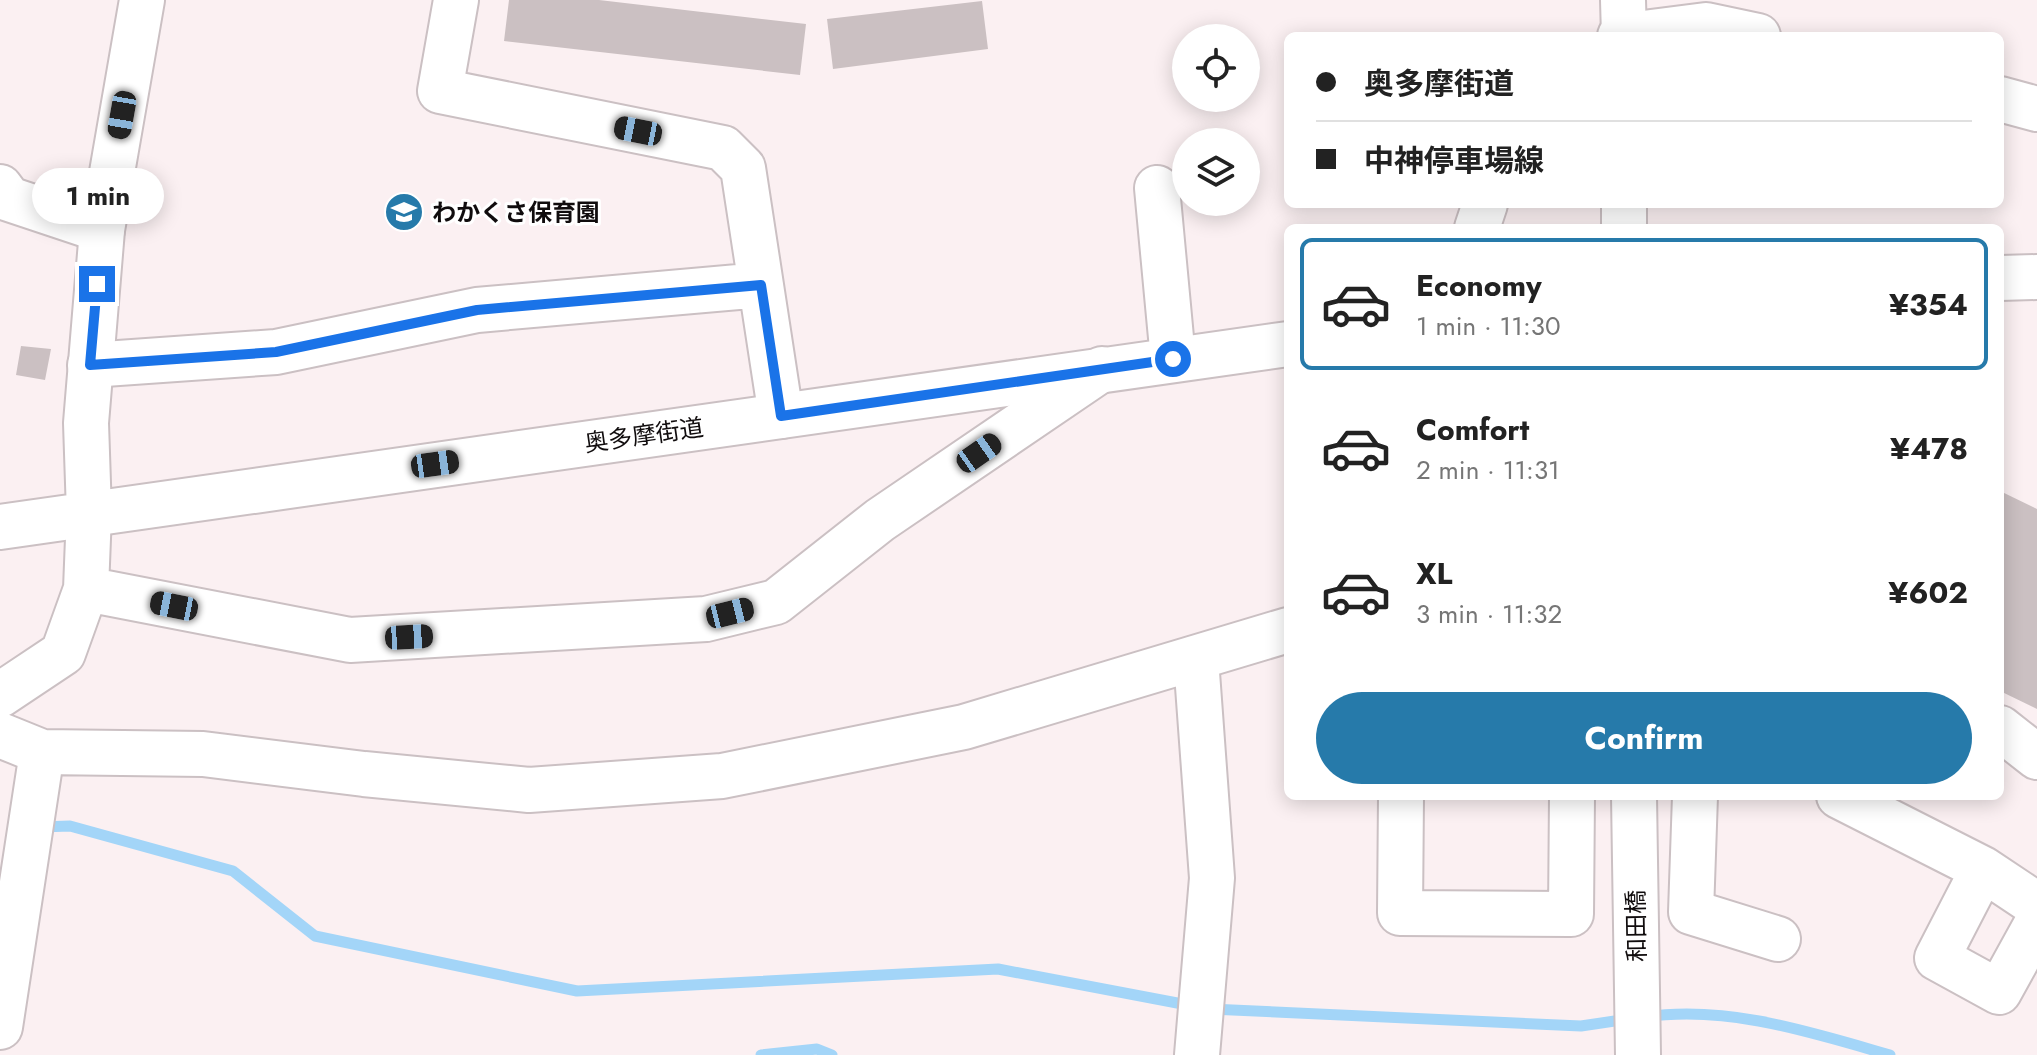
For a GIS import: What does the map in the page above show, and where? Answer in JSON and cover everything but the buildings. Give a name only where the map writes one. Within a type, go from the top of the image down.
[{"type":"street","points":[[0,695],[63,653],[86,589],[89,513],[86,423],[102,230],[142,0]]},
{"type":"street","points":[[456,0],[440,91],[723,148],[743,168],[781,416]]},
{"type":"street","points":[[1623,26],[1706,25],[1739,32]]},
{"type":"street","points":[[2004,100],[2037,109]]},
{"type":"street","points":[[0,187],[9,199],[102,230]]},
{"type":"street","points":[[1157,188],[1173,359]]},
{"type":"street","points":[[2004,278],[2037,277]]},
{"type":"street","points":[[90,365],[276,352],[477,310],[761,285]]},
{"type":"street","name":"奥多摩街道","points":[[0,527],[1284,345]]},
{"type":"street","points":[[86,589],[350,640],[706,619],[776,602],[880,520],[1102,369]]},
{"type":"street","points":[[0,735],[42,752],[203,754],[529,790],[722,776],[964,727],[1284,631]]},
{"type":"street","points":[[1196,659],[1212,878],[1200,1024]]},
{"type":"street","points":[[2004,731],[2037,757]]},
{"type":"street","points":[[0,1027],[42,752]]},
{"type":"street","points":[[1401,800],[1400,913],[1571,914],[1572,800]]},
{"type":"street","name":"和田橋","points":[[1634,800],[1638,1055]]},
{"type":"street","points":[[1695,800],[1691,912],[1778,939]]},
{"type":"street","points":[[1847,800],[1983,869],[2037,905]]},
{"type":"street","points":[[1983,869],[1937,958],[1999,992],[2037,923]]},
{"type":"waterway","points":[[41,827],[70,826],[233,871],[315,936],[577,991],[998,969],[1193,1006]]},
{"type":"waterway","points":[[1210,1009],[1581,1026],[1628,1019]]},
{"type":"waterway","points":[[1645,1017],[1676,1014],[1738,1018],[1799,1030],[1890,1055]]},
{"type":"waterway","points":[[761,1055],[817,1049],[832,1055]]},
{"type":"place","name":"わかくさ保育園","points":[[404,212]]},
{"type":"route","points":[[97,284],[90,365],[276,352],[477,310],[761,285],[781,416],[1173,359]]}]
